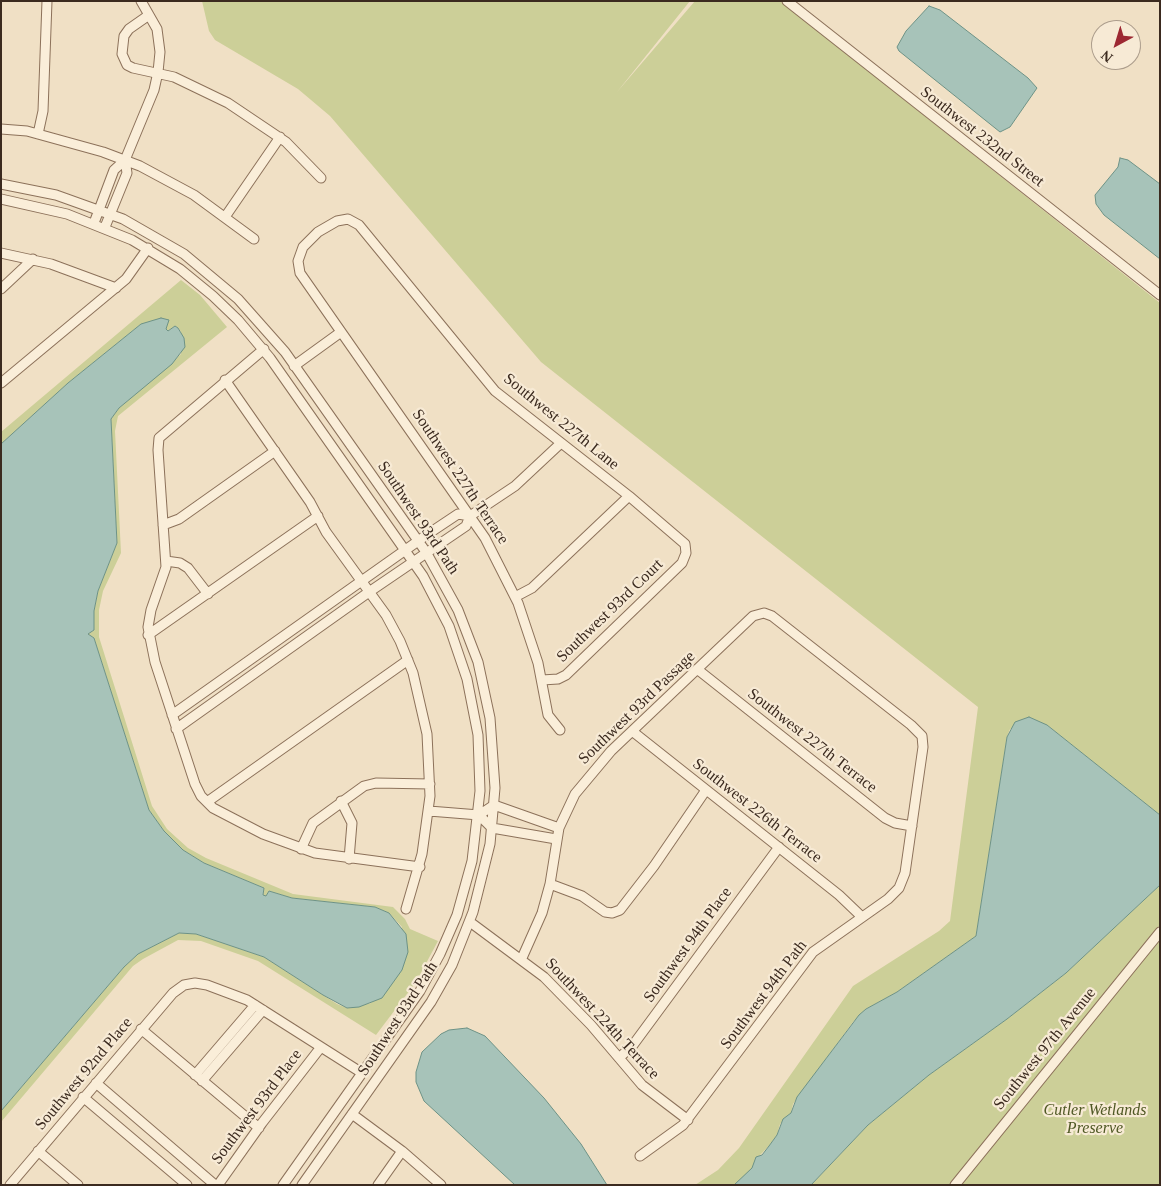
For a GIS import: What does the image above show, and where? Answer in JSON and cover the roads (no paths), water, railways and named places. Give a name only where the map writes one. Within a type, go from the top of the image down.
[{"type":"street","points":[[38,134],[42,111],[47,1]]},
{"type":"street","points":[[94,223],[114,170],[125,160],[154,90],[158,72],[160,52],[156,29],[141,1]]},
{"type":"street","name":"Southwest 232nd Street","points":[[787,1],[1160,296]]},
{"type":"street","points":[[149,15],[125,34],[122,54],[124,61],[131,67],[158,72],[178,79],[228,103],[280,138],[321,178]]},
{"type":"street","points":[[1,129],[38,134],[125,160],[187,191],[254,239]]},
{"type":"street","points":[[224,217],[280,138]]},
{"type":"street","points":[[105,227],[127,173],[125,160]]},
{"type":"street","name":"Southwest 93rd Path","points":[[1,184],[43,192],[99,209],[167,242],[218,280],[258,319],[294,366],[426,552],[458,610],[482,676],[494,746],[494,805],[483,879],[470,922],[452,965],[431,1002],[302,1185]]},
{"type":"street","name":"Southwest 93rd Path","points":[[1,199],[40,206],[94,223],[148,248],[208,291],[238,320],[264,349],[414,561],[443,613],[467,680],[479,749],[479,815],[469,875],[446,941],[420,991],[283,1185]]},
{"type":"street","name":"Southwest 227th Terrace","points":[[348,219],[337,221],[318,232],[303,247],[298,258],[301,275],[490,547],[515,597],[542,680],[548,715],[560,730]]},
{"type":"street","name":"Southwest 227th Lane","points":[[348,219],[359,225],[492,387],[679,537],[686,548]]},
{"type":"street","points":[[1,383],[116,288],[134,270],[148,248]]},
{"type":"street","points":[[1,253],[33,259],[116,288]]},
{"type":"street","points":[[1,289],[33,259]]},
{"type":"street","points":[[294,366],[341,332]]},
{"type":"street","points":[[264,349],[225,380],[159,438],[158,450],[166,561],[165,576],[151,610],[148,635],[176,729],[194,784],[207,802],[225,816],[301,849],[349,859],[420,867]]},
{"type":"street","points":[[225,380],[310,502],[390,622],[408,660],[419,691],[427,734],[430,784],[429,811],[420,867],[406,909]]},
{"type":"street","points":[[176,729],[426,552],[466,526],[470,516],[515,486],[561,442]]},
{"type":"street","points":[[164,525],[179,519],[275,451]]},
{"type":"street","points":[[515,597],[532,588],[629,496]]},
{"type":"street","points":[[172,715],[458,514],[470,516]]},
{"type":"street","points":[[148,635],[318,516]]},
{"type":"street","name":"Southwest 93rd Court","points":[[542,680],[558,679],[566,674],[681,564],[686,557],[686,548]]},
{"type":"street","points":[[166,561],[180,563],[188,568],[208,594]]},
{"type":"street","name":"Southwest 93rd Passage","points":[[522,958],[539,923],[550,884],[559,828],[571,801],[585,780],[632,731],[752,617],[764,613],[774,617],[911,725],[922,736]]},
{"type":"street","points":[[207,802],[408,660]]},
{"type":"street","name":"Southwest 227th Terrace","points":[[698,669],[886,818],[897,824],[912,826]]},
{"type":"street","name":"Southwest 226th Terrace","points":[[632,731],[846,901],[862,917]]},
{"type":"street","name":"Southwest 94th Path","points":[[640,1156],[676,1132],[688,1120],[813,952],[888,899],[901,884],[905,873],[912,826],[923,747],[922,736]]},
{"type":"street","points":[[301,849],[310,826],[360,788],[371,784],[430,784]]},
{"type":"street","points":[[550,884],[578,894],[603,911],[612,913],[622,909],[706,790]]},
{"type":"street","points":[[341,801],[352,823],[349,859]]},
{"type":"street","points":[[429,811],[479,815],[494,805],[559,828]]},
{"type":"street","points":[[479,815],[492,828],[556,839]]},
{"type":"street","name":"Southwest 94th Place","points":[[619,1058],[636,1041],[779,847]]},
{"type":"street","name":"Southwest 224th Terrace","points":[[470,922],[522,958],[555,987],[646,1089],[688,1120]]},
{"type":"street","name":"Southwest 97th Avenue","points":[[955,1185],[1160,932]]},
{"type":"street","name":"Southwest 92nd Place","points":[[10,1185],[175,990],[184,985],[194,983],[207,985],[233,994],[259,1007]]},
{"type":"street","points":[[199,1078],[259,1007],[362,1073]]},
{"type":"street","points":[[141,1029],[258,1128]]},
{"type":"street","name":"Southwest 93rd Place","points":[[216,1185],[321,1047]]},
{"type":"street","points":[[96,1082],[216,1185]]},
{"type":"street","points":[[83,1098],[187,1185]]},
{"type":"street","points":[[352,1114],[402,1151],[441,1185]]},
{"type":"street","points":[[38,1151],[78,1185]]},
{"type":"street","points":[[378,1185],[402,1151]]},
{"type":"water","points":[[929,6],[940,10],[1028,78],[1037,88],[1010,127],[1000,132],[899,51],[897,47],[906,31]]},
{"type":"water","points":[[1120,158],[1128,160],[1160,184],[1160,259],[1104,215],[1096,204],[1095,195],[1118,167]]},
{"type":"water","points":[[161,318],[169,320],[166,329],[168,331],[175,326],[178,328],[184,338],[185,347],[172,364],[119,408],[111,419],[117,543],[98,591],[94,611],[94,630],[88,634],[94,638],[149,810],[164,831],[183,850],[204,863],[264,888],[263,895],[266,896],[269,891],[292,898],[375,907],[389,913],[406,934],[408,952],[402,970],[382,998],[359,1007],[347,1008],[264,957],[196,934],[179,933],[138,954],[124,967],[1,1111],[1,444],[68,383],[141,324]]},
{"type":"water","points":[[1029,717],[1047,725],[1160,815],[1160,885],[1066,973],[1007,1019],[929,1075],[868,1125],[811,1185],[734,1185],[752,1168],[756,1157],[762,1155],[769,1146],[777,1135],[783,1119],[791,1113],[797,1097],[859,1015],[866,1009],[897,992],[976,936],[1007,737],[1015,722]]},
{"type":"water","points":[[467,1028],[485,1036],[544,1098],[581,1144],[607,1185],[515,1185],[424,1101],[416,1082],[416,1072],[422,1052],[441,1034],[449,1030]]},
{"type":"park label","name":"Cutler Wetlands Preserve","points":[[1095,1120]]}]
